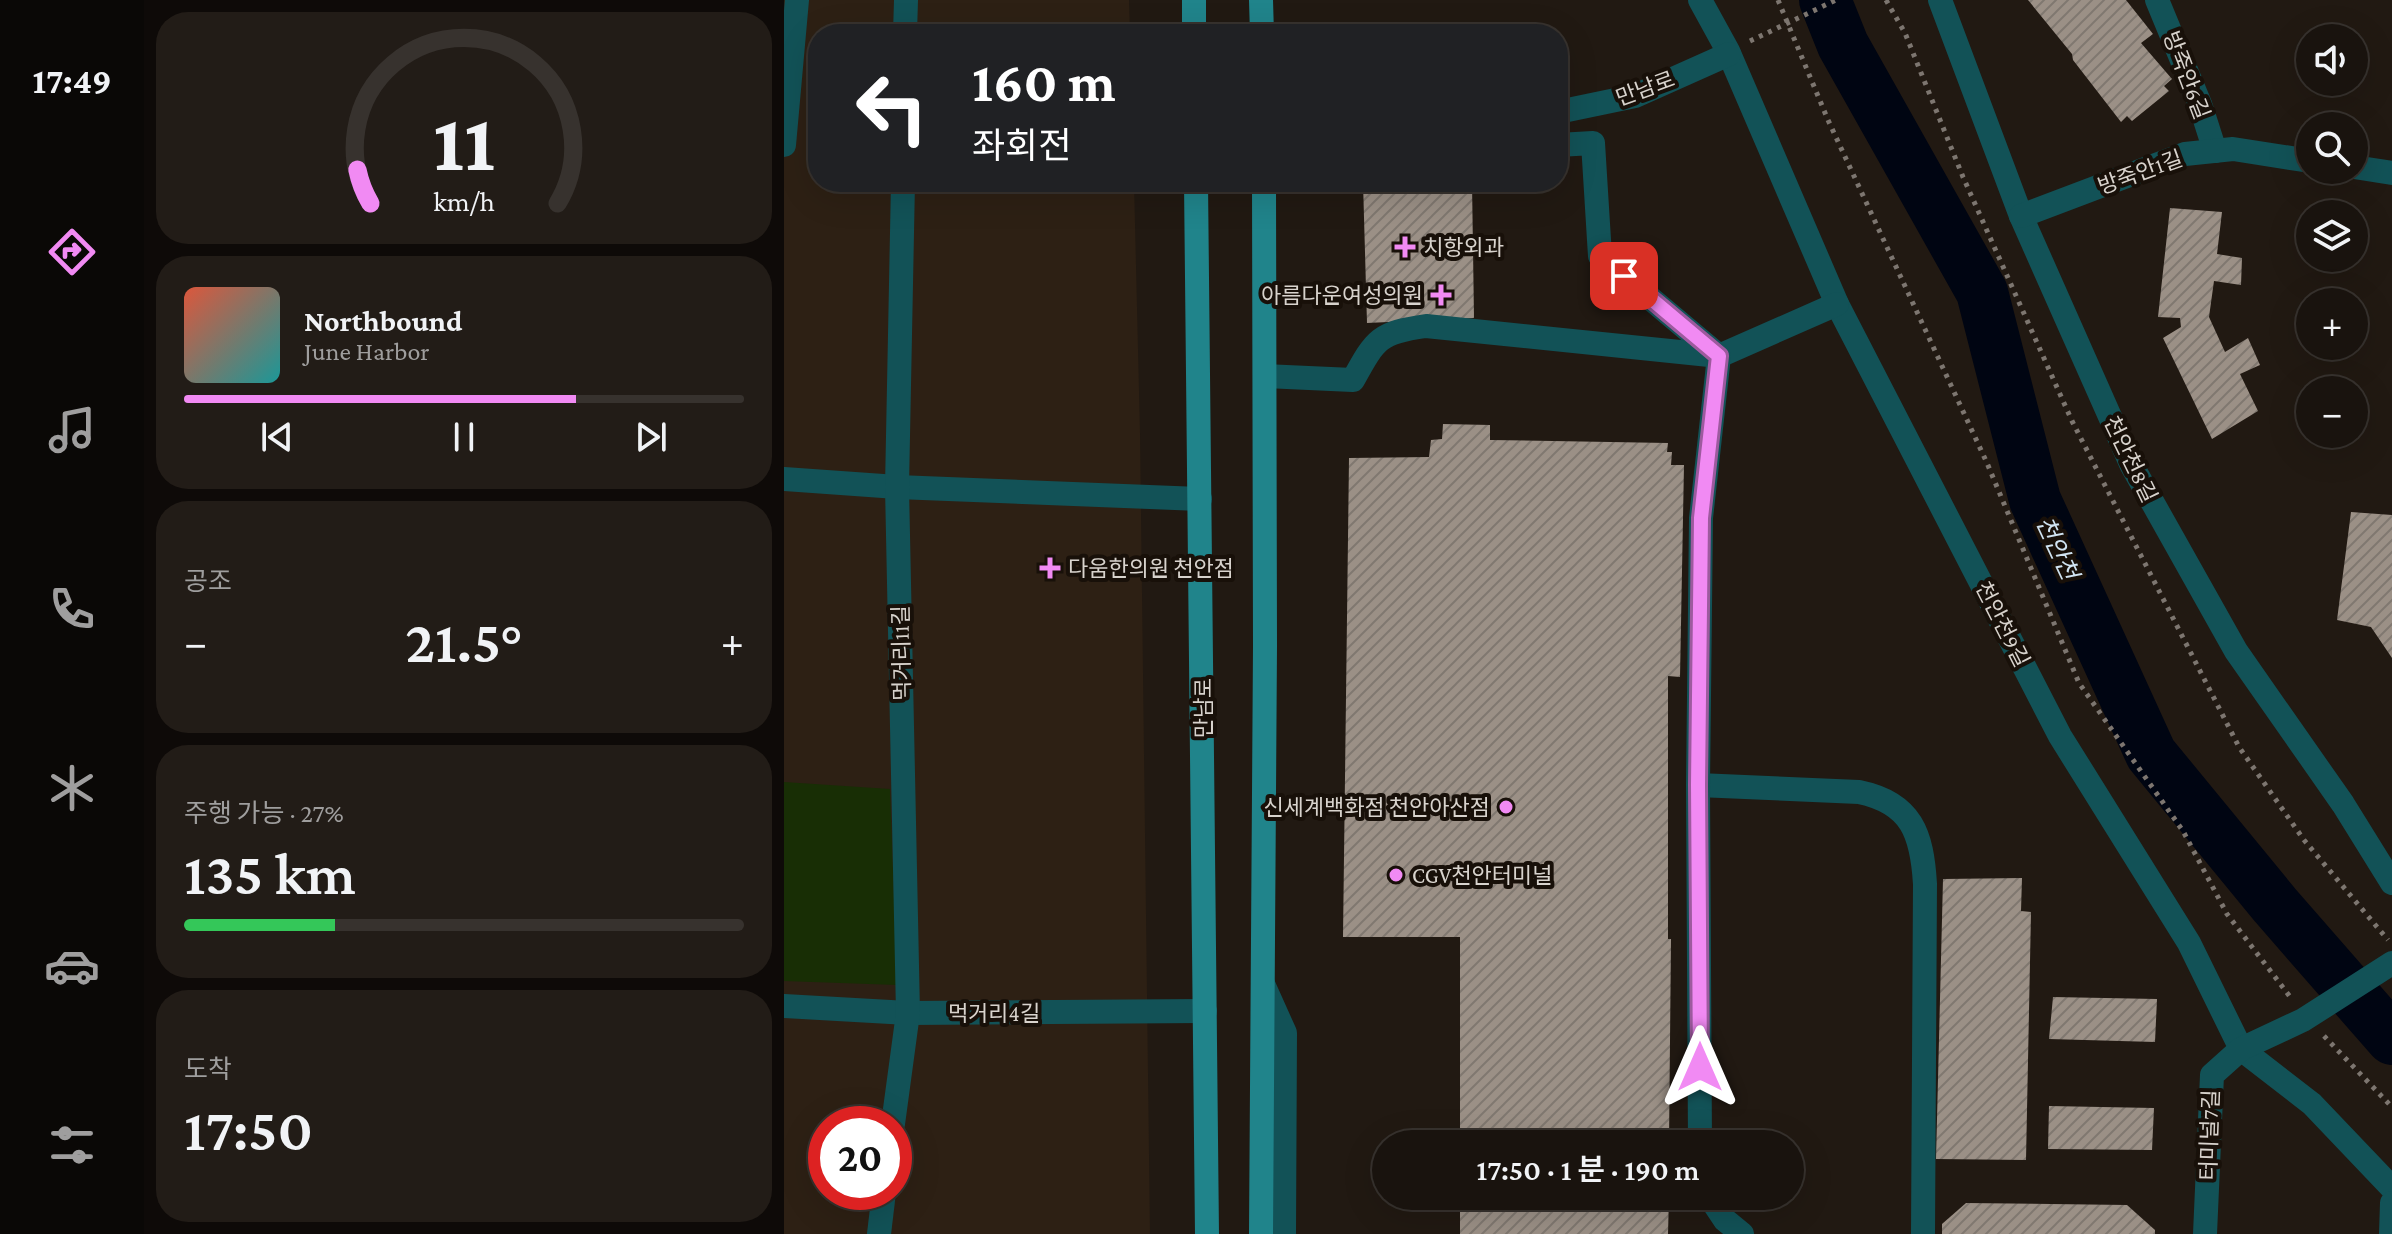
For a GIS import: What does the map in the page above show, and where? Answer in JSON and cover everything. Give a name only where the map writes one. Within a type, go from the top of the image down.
[{"type":"main road","points":[[1194,0],[1194,24]]},
{"type":"main road","points":[[1261,0],[1262,24]]},
{"type":"main road","name":"만남로","points":[[1196,192],[1207,1234]]},
{"type":"main road","points":[[1261,1234],[1264,192]]},
{"type":"street","points":[[784,145],[797,0]]},
{"type":"street","points":[[905,24],[906,0]]},
{"type":"street","name":"천안천9길","points":[[1700,0],[1729,53],[1837,304],[2060,736],[2189,943],[2241,1049],[2312,1104],[2392,1188]]},
{"type":"street","name":"천안천8길","points":[[1940,0],[2021,216],[2131,464],[2236,651],[2343,804],[2392,883]]},
{"type":"street","name":"방죽안6길","points":[[2157,0],[2200,104],[2215,151]]},
{"type":"street","name":"만남로","points":[[1568,110],[1635,96],[1729,53]]},
{"type":"street","points":[[1568,144],[1593,143],[1600,256],[1719,356]]},
{"type":"street","name":"방죽안1길","points":[[2021,216],[2185,154],[2233,149],[2296,159]]},
{"type":"street","points":[[2368,169],[2392,173]]},
{"type":"street","name":"먹거리11길","points":[[895,1106],[908,1013],[897,487],[903,192]]},
{"type":"street","points":[[1265,376],[1353,380],[1372,345],[1394,331],[1426,326],[1719,356],[1837,304]]},
{"type":"street","points":[[1700,1130],[1698,785],[1701,518],[1719,356]]},
{"type":"street","points":[[784,479],[897,487],[1200,499]]},
{"type":"street","points":[[1698,785],[1859,792],[1884,799],[1913,824],[1921,848],[1925,884],[1923,1234]]},
{"type":"street","name":"터미널7길","points":[[2205,1234],[2212,1075],[2241,1049],[2307,1020],[2392,963]]},
{"type":"street","points":[[1263,984],[1285,1033],[1284,1234]]},
{"type":"street","name":"먹거리4길","points":[[784,1006],[908,1013],[1205,1011]]},
{"type":"street","points":[[2391,1234],[2392,1203]]},
{"type":"street","points":[[879,1234],[882,1210]]},
{"type":"street","points":[[1718,1210],[1742,1234]]},
{"type":"path","points":[[1778,0],[1828,120],[1987,463],[2079,683],[2183,831],[2227,914],[2307,1020],[2392,1107]]},
{"type":"path","points":[[1729,53],[1836,0]]},
{"type":"shaded area","points":[[784,0],[1129,0],[1130,24],[808,24],[808,192],[1134,192],[1150,1234],[784,1234]]},
{"type":"green space","points":[[784,782],[890,789],[897,985],[784,981]]},
{"type":"building","points":[[2028,0],[2126,0],[2153,34],[2141,43],[2172,79],[2164,86],[2169,91],[2132,121],[2127,116],[2121,122]]},
{"type":"building","points":[[1363,192],[1472,192],[1474,318],[1367,323]]},
{"type":"building","points":[[2170,208],[2222,212],[2217,254],[2242,258],[2241,285],[2214,281],[2209,317],[2225,352],[2248,338],[2260,365],[2240,374],[2258,411],[2212,439],[2163,338],[2181,327],[2180,318],[2158,317]]},
{"type":"building","name":"신세계백화점 천안아산점","points":[[1443,424],[1490,425],[1490,440],[1668,443],[1667,452],[1672,452],[1671,465],[1684,465],[1680,677],[1668,676],[1669,1130],[1460,1130],[1460,937],[1343,937],[1349,458],[1429,457],[1431,440],[1442,439]]},
{"type":"building","points":[[2351,512],[2392,515],[2392,658],[2371,627],[2337,620]]},
{"type":"building","points":[[2022,878],[2021,911],[2031,912],[2026,1160],[1936,1159],[1943,879]]},
{"type":"building","points":[[2053,997],[2157,999],[2155,1042],[2049,1039]]},
{"type":"building","points":[[2049,1106],[2154,1108],[2152,1150],[2048,1149]]},
{"type":"building","points":[[1966,1203],[2127,1205],[2155,1230],[2155,1234],[1942,1234],[1942,1224]]},
{"type":"building","points":[[1460,1210],[1669,1210],[1668,1234],[1460,1234]]},
{"type":"waterway","name":"천안천","points":[[1825,0],[1843,45],[1982,292],[2035,500],[2151,754],[2275,905],[2392,1039]]},
{"type":"place","name":"치항외과","points":[[1405,247]]},
{"type":"place","name":"아름다운여성의원","points":[[1441,295]]},
{"type":"place","name":"다움한의원 천안점","points":[[1050,568]]},
{"type":"place","name":"신세계백화점 천안아산점","points":[[1506,807]]},
{"type":"place","name":"CGV천안터미널","points":[[1396,875]]},
{"type":"route","points":[[1624,276],[1719,356],[1701,518],[1698,785],[1700,1067]]}]
